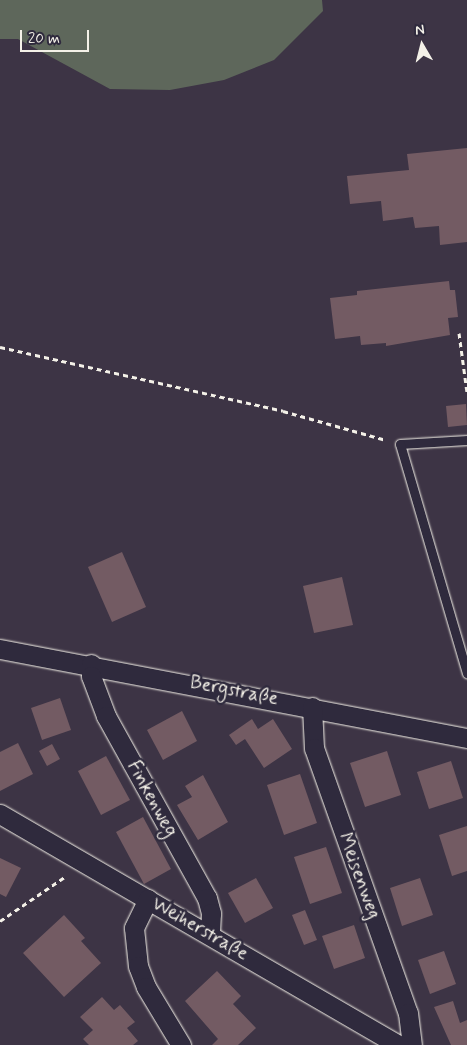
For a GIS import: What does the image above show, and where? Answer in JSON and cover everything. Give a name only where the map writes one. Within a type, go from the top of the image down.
[{"type":"street","name":"Bergstraße","points":[[0,649],[91,664],[467,738]]},
{"type":"street","name":"Finkenweg","points":[[91,664],[94,688],[106,716],[207,898],[211,913],[210,934]]},
{"type":"street","name":"Meisenweg","points":[[312,707],[314,748],[408,1013],[412,1045]]},
{"type":"street","name":"Weiherstraße","points":[[0,814],[399,1045]]},
{"type":"street","points":[[148,899],[134,928],[138,966],[146,987],[181,1045]]},
{"type":"lane","points":[[467,440],[400,444],[467,673]]},
{"type":"path","points":[[459,333],[467,392]]},
{"type":"path","points":[[0,347],[283,411],[400,444]]},
{"type":"path","points":[[0,921],[85,863]]},
{"type":"green space","points":[[0,0],[322,0],[323,11],[274,60],[224,80],[170,90],[110,89],[18,39],[0,39]]},
{"type":"building","points":[[467,148],[467,242],[440,245],[439,226],[415,228],[413,217],[383,221],[381,201],[350,204],[347,176],[409,170],[407,154]]},
{"type":"building","points":[[449,281],[450,290],[455,290],[458,317],[448,318],[450,335],[386,346],[386,343],[361,345],[360,336],[335,339],[330,298],[357,295],[357,291]]},
{"type":"building","points":[[466,404],[467,425],[448,427],[446,406]]},
{"type":"building","points":[[122,552],[146,607],[112,622],[88,567]]},
{"type":"building","points":[[342,577],[353,625],[314,633],[303,586]]},
{"type":"building","points":[[60,698],[71,730],[42,740],[31,708]]},
{"type":"building","points":[[182,711],[197,741],[163,760],[147,730]]},
{"type":"building","points":[[252,719],[258,729],[273,719],[292,749],[264,768],[245,739],[236,745],[229,735]]},
{"type":"building","points":[[18,743],[33,774],[0,791],[0,752]]},
{"type":"building","points":[[52,744],[60,759],[47,766],[39,751]]},
{"type":"building","points":[[387,751],[401,795],[365,807],[350,763]]},
{"type":"building","points":[[106,756],[130,800],[101,815],[78,771]]},
{"type":"building","points":[[451,761],[463,798],[429,809],[417,772]]},
{"type":"building","points":[[300,774],[317,823],[284,835],[267,785]]},
{"type":"building","points":[[203,775],[228,822],[198,840],[177,805],[192,797],[185,786]]},
{"type":"building","points":[[143,817],[171,869],[144,884],[116,832]]},
{"type":"building","points":[[467,826],[467,871],[452,876],[439,835]]},
{"type":"building","points":[[326,847],[342,893],[310,904],[294,857]]},
{"type":"building","points":[[0,858],[21,868],[6,897],[0,894]]},
{"type":"building","points":[[256,878],[273,908],[245,923],[228,893]]},
{"type":"building","points":[[420,878],[433,915],[402,926],[390,888]]},
{"type":"building","points":[[305,910],[317,940],[304,945],[292,915]]},
{"type":"building","points":[[64,915],[85,938],[81,941],[101,963],[64,997],[23,953]]},
{"type":"building","points":[[354,925],[365,958],[334,969],[322,936]]},
{"type":"building","points":[[444,951],[456,984],[430,994],[418,960]]},
{"type":"building","points":[[217,971],[241,996],[233,1004],[256,1028],[238,1045],[212,1045],[218,1039],[185,1001]]},
{"type":"building","points":[[102,997],[114,1010],[120,1005],[135,1022],[127,1028],[138,1041],[133,1045],[89,1045],[83,1039],[93,1030],[80,1017]]},
{"type":"building","points":[[453,1001],[460,1023],[467,1020],[467,1045],[451,1045],[434,1007]]}]
